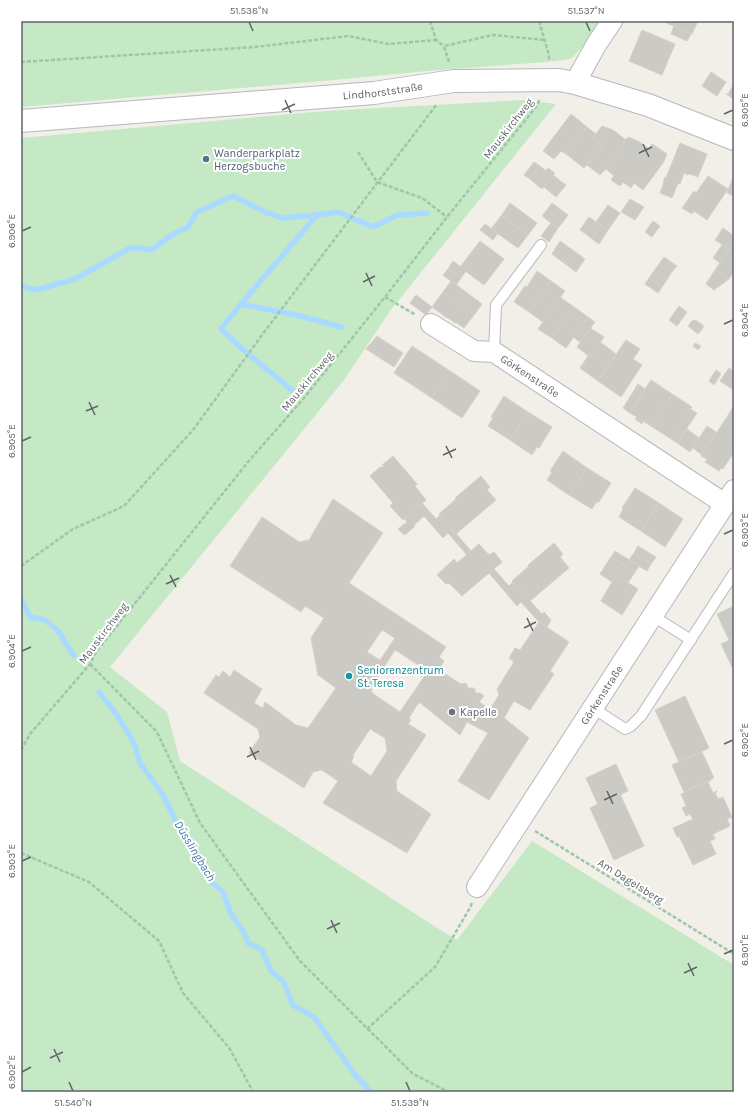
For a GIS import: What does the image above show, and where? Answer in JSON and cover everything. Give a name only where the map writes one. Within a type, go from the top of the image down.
[{"type":"street","points":[[575,83],[596,45],[612,21]]},
{"type":"street","name":"Lindhorststraße","points":[[21,121],[374,93],[454,81],[559,80],[575,83],[648,105],[734,139]]},
{"type":"street","name":"Görkenstraße","points":[[431,324],[474,351],[494,352],[731,501],[653,616],[477,887]]},
{"type":"lane","points":[[494,352],[496,305],[541,245]]},
{"type":"lane","points":[[593,708],[625,729],[631,726],[641,716],[734,573]]},
{"type":"lane","points":[[653,616],[691,640]]},
{"type":"path","points":[[21,566],[73,529],[124,506],[193,430],[262,335],[454,81],[444,46],[436,40],[430,21]]},
{"type":"path","name":"Mauskirchweg","points":[[21,750],[30,734],[90,664],[96,652],[248,462],[304,398],[386,297],[447,217],[536,107],[549,81],[549,55],[539,21]]},
{"type":"path","points":[[444,46],[493,35],[545,40]]},
{"type":"path","points":[[21,62],[255,47],[348,36],[389,44],[436,40]]},
{"type":"path","points":[[358,152],[377,182],[422,198],[447,217]]},
{"type":"path","points":[[386,297],[431,324]]},
{"type":"path","points":[[90,664],[157,732],[200,823],[300,962],[413,1074],[449,1092]]},
{"type":"path","name":"Am Dagelsberg","points":[[521,820],[541,835],[734,954]]},
{"type":"path","points":[[21,853],[89,882],[159,941],[183,993],[230,1049],[253,1092]]},
{"type":"path","points":[[367,1029],[435,967],[470,908],[477,887]]},
{"type":"green space","points":[[21,21],[601,21],[586,43],[571,59],[21,107]]},
{"type":"green space","points":[[522,100],[556,104],[390,311],[344,380],[110,667],[167,712],[180,761],[457,940],[532,841],[734,965],[734,1092],[21,1092],[21,138],[326,111]]},
{"type":"building","points":[[662,21],[698,21],[692,34]]},
{"type":"building","points":[[674,26],[691,34],[687,41],[671,34]]},
{"type":"building","points":[[642,30],[675,44],[662,75],[629,61]]},
{"type":"building","points":[[711,72],[726,82],[717,96],[702,86]]},
{"type":"building","points":[[734,84],[734,99],[726,94],[728,94]]},
{"type":"building","points":[[571,114],[587,127],[566,154],[561,151],[554,159],[543,151]]},
{"type":"building","points":[[602,126],[613,130],[626,140],[600,175],[587,165],[603,146],[593,138]]},
{"type":"building","points":[[587,127],[596,134],[593,138],[603,146],[584,168],[566,154]]},
{"type":"building","points":[[628,137],[638,141],[649,149],[652,144],[667,154],[663,163],[643,190],[634,183],[631,188],[623,182],[620,186],[611,180],[614,176],[606,169],[601,173]]},
{"type":"building","points":[[680,143],[707,154],[698,177],[684,173],[672,198],[660,193],[665,177],[666,178]]},
{"type":"building","points":[[534,162],[540,166],[530,179],[524,175]]},
{"type":"building","points":[[540,166],[546,171],[536,184],[530,179]]},
{"type":"building","points":[[548,168],[555,173],[542,189],[536,184]]},
{"type":"building","points":[[553,175],[559,180],[550,192],[544,187]]},
{"type":"building","points":[[734,175],[734,196],[727,193]]},
{"type":"building","points":[[708,176],[728,189],[707,220],[694,211],[692,214],[682,208],[694,191],[696,193]]},
{"type":"building","points":[[559,180],[566,185],[556,197],[550,192]]},
{"type":"building","points":[[630,199],[644,207],[635,220],[621,212]]},
{"type":"building","points":[[510,203],[537,223],[528,235],[501,216]]},
{"type":"building","points":[[552,203],[568,215],[563,222],[547,210]]},
{"type":"building","points":[[608,205],[620,213],[608,230],[596,222]]},
{"type":"building","points":[[547,210],[563,222],[558,228],[542,216]]},
{"type":"building","points":[[501,216],[528,235],[518,248],[491,229]]},
{"type":"building","points":[[589,217],[595,221],[586,234],[580,230]]},
{"type":"building","points":[[595,221],[601,226],[592,239],[586,234]]},
{"type":"building","points":[[653,221],[660,226],[652,237],[645,232]]},
{"type":"building","points":[[551,223],[558,228],[549,242],[541,236]]},
{"type":"building","points":[[485,224],[498,233],[493,240],[480,230]]},
{"type":"building","points":[[601,226],[608,230],[599,244],[592,239]]},
{"type":"building","points":[[723,228],[734,236],[734,242],[729,249],[715,240]]},
{"type":"building","points":[[480,241],[504,259],[484,285],[460,267]]},
{"type":"building","points":[[560,241],[574,251],[564,263],[552,254]]},
{"type":"building","points":[[734,242],[734,271],[729,279],[715,270]]},
{"type":"building","points":[[722,245],[729,249],[720,263],[713,258]]},
{"type":"building","points":[[574,251],[585,259],[576,272],[564,263]]},
{"type":"building","points":[[664,257],[677,266],[671,273],[659,264]]},
{"type":"building","points":[[453,261],[466,271],[461,278],[448,269]]},
{"type":"building","points":[[659,264],[671,273],[667,280],[654,271]]},
{"type":"building","points":[[448,269],[461,278],[456,285],[443,275]]},
{"type":"building","points":[[715,270],[729,279],[714,290],[706,284]]},
{"type":"building","points":[[537,271],[551,281],[529,312],[514,302],[525,286],[527,287]]},
{"type":"building","points":[[654,271],[667,280],[662,287],[649,278]]},
{"type":"building","points":[[649,278],[662,287],[658,293],[645,284]]},
{"type":"building","points":[[451,281],[482,304],[474,315],[443,292]]},
{"type":"building","points":[[551,281],[565,291],[543,322],[529,312]]},
{"type":"building","points":[[443,292],[474,315],[464,328],[432,307]]},
{"type":"building","points":[[416,295],[432,307],[426,315],[410,303]]},
{"type":"building","points":[[560,297],[574,307],[552,338],[538,329]]},
{"type":"building","points":[[679,306],[687,312],[677,326],[669,320]]},
{"type":"building","points":[[574,307],[588,317],[566,348],[552,338]]},
{"type":"building","points":[[588,317],[595,322],[580,342],[573,337]]},
{"type":"building","points":[[695,320],[703,325],[703,328],[698,334],[688,326]]},
{"type":"building","points":[[590,328],[604,337],[590,357],[577,347]]},
{"type":"building","points":[[377,336],[403,353],[394,367],[366,349]]},
{"type":"building","points":[[626,340],[640,349],[633,359],[642,365],[621,397],[598,381]]},
{"type":"building","points":[[600,342],[616,354],[598,381],[580,368],[588,356],[590,357]]},
{"type":"building","points":[[695,343],[701,346],[698,350],[693,346]]},
{"type":"building","points":[[412,346],[450,371],[432,398],[394,373]]},
{"type":"building","points":[[729,368],[734,371],[734,390],[720,381]]},
{"type":"building","points":[[716,370],[721,374],[714,385],[709,381]]},
{"type":"building","points":[[450,371],[480,391],[462,418],[432,398]]},
{"type":"building","points":[[651,380],[672,394],[651,426],[643,421],[642,424],[635,419],[637,417],[630,413]]},
{"type":"building","points":[[638,384],[645,389],[630,413],[623,408]]},
{"type":"building","points":[[672,394],[692,407],[671,439],[651,426]]},
{"type":"building","points":[[504,396],[528,412],[510,440],[488,426],[493,418],[491,417]]},
{"type":"building","points":[[734,405],[734,421],[727,417]]},
{"type":"building","points":[[690,409],[697,413],[677,443],[671,439]]},
{"type":"building","points":[[528,412],[552,427],[539,448],[537,447],[532,455],[510,440]]},
{"type":"building","points":[[727,417],[734,421],[734,452],[723,469],[721,468],[719,471],[705,462],[707,459],[701,456]]},
{"type":"building","points":[[707,426],[716,432],[702,455],[693,448]]},
{"type":"building","points":[[687,429],[699,438],[690,452],[677,443]]},
{"type":"building","points":[[563,451],[587,468],[569,495],[547,480],[552,472],[550,471]]},
{"type":"building","points":[[393,456],[417,484],[415,486],[426,500],[403,520],[390,506],[393,503],[370,476],[380,467],[381,468],[384,466],[382,465]]},
{"type":"building","points":[[587,468],[611,483],[598,503],[596,502],[592,509],[569,495]]},
{"type":"building","points":[[481,476],[490,487],[487,490],[496,500],[456,534],[439,514]]},
{"type":"building","points":[[635,488],[659,503],[641,531],[619,517],[623,509],[622,508]]},
{"type":"building","name":"Seniorenzentrum St. Teresa","points":[[333,499],[383,533],[349,583],[446,647],[439,657],[444,661],[439,670],[461,684],[466,683],[468,688],[474,688],[476,693],[480,693],[484,696],[479,702],[490,709],[499,695],[497,689],[514,662],[509,658],[515,648],[520,650],[539,622],[569,642],[550,671],[554,674],[530,710],[514,701],[504,718],[529,738],[489,800],[458,781],[488,733],[467,722],[460,735],[419,702],[409,718],[411,720],[408,724],[426,735],[396,781],[397,791],[431,814],[407,853],[323,803],[338,781],[322,770],[313,772],[304,788],[249,753],[260,737],[258,729],[204,693],[216,675],[219,677],[223,671],[230,677],[234,670],[262,689],[254,703],[263,708],[265,702],[296,725],[308,728],[336,688],[318,675],[311,638],[324,618],[305,606],[301,612],[230,566],[262,517],[299,542],[309,540]],"holes":[[[382,630],[395,638],[380,660],[367,652]],[[395,650],[428,671],[400,712],[372,693],[371,687]],[[370,729],[385,738],[387,751],[371,776],[351,762],[354,757],[353,755]]]},
{"type":"building","points":[[422,503],[436,519],[440,515],[471,551],[467,555],[448,533],[443,538],[424,516],[405,535],[398,529],[407,522],[404,518]]},
{"type":"building","points":[[659,503],[683,519],[665,547],[641,531]]},
{"type":"building","points":[[554,543],[563,554],[560,557],[569,568],[530,601],[512,581]]},
{"type":"building","points":[[479,544],[489,555],[494,552],[502,562],[462,596],[449,583],[446,584],[437,575],[454,559],[457,563]]},
{"type":"building","points":[[638,546],[656,557],[651,564],[634,553]]},
{"type":"building","points":[[615,551],[639,566],[635,572],[611,557]]},
{"type":"building","points":[[634,553],[651,564],[647,571],[629,560]]},
{"type":"building","points":[[611,557],[635,572],[628,583],[616,575],[612,582],[600,574]]},
{"type":"building","points":[[494,569],[509,586],[513,582],[542,614],[544,612],[551,620],[547,627],[539,622],[521,602],[517,606],[489,573]]},
{"type":"building","points":[[616,575],[638,589],[622,615],[601,601]]},
{"type":"building","points":[[734,606],[734,638],[729,640],[717,614]]},
{"type":"building","points":[[734,638],[734,671],[721,644]]},
{"type":"building","points":[[685,696],[709,748],[679,762],[655,710]]},
{"type":"building","points":[[702,752],[714,778],[684,792],[672,765]]},
{"type":"building","points":[[616,764],[628,791],[598,805],[586,778]]},
{"type":"building","points":[[711,780],[708,782],[713,793],[717,791],[715,793],[718,799],[723,797],[732,817],[727,819],[730,826],[713,834],[715,839],[710,841],[716,854],[693,865],[679,836],[677,837],[673,828],[693,819],[690,814],[686,816],[682,808],[686,806],[681,794]]},
{"type":"building","points":[[620,794],[644,846],[614,860],[590,808]]},
{"type":"waterway","points":[[21,286],[36,290],[75,279],[130,248],[151,250],[172,235],[188,227],[197,212],[233,196],[265,212],[282,218],[338,212],[373,227],[397,215],[427,213]]},
{"type":"waterway","points":[[294,392],[248,354],[221,329],[317,215]]},
{"type":"waterway","points":[[241,304],[296,315],[342,327]]},
{"type":"waterway","name":"Düsslingbach","points":[[21,599],[30,617],[45,620],[58,631],[74,656]]},
{"type":"waterway","name":"Düsslingbach","points":[[99,692],[115,712],[134,743],[140,763],[163,795],[179,828],[200,858],[210,881],[223,892],[231,914],[245,934],[248,943],[262,950],[271,971],[283,981],[293,1005],[314,1017],[356,1076],[371,1092]]},
{"type":"place","name":"Wanderparkplatz Herzogsbuche","points":[[206,159]]},
{"type":"place","name":"Seniorenzentrum St. Teresa","points":[[349,676]]},
{"type":"place","name":"Kapelle","points":[[452,712]]}]
